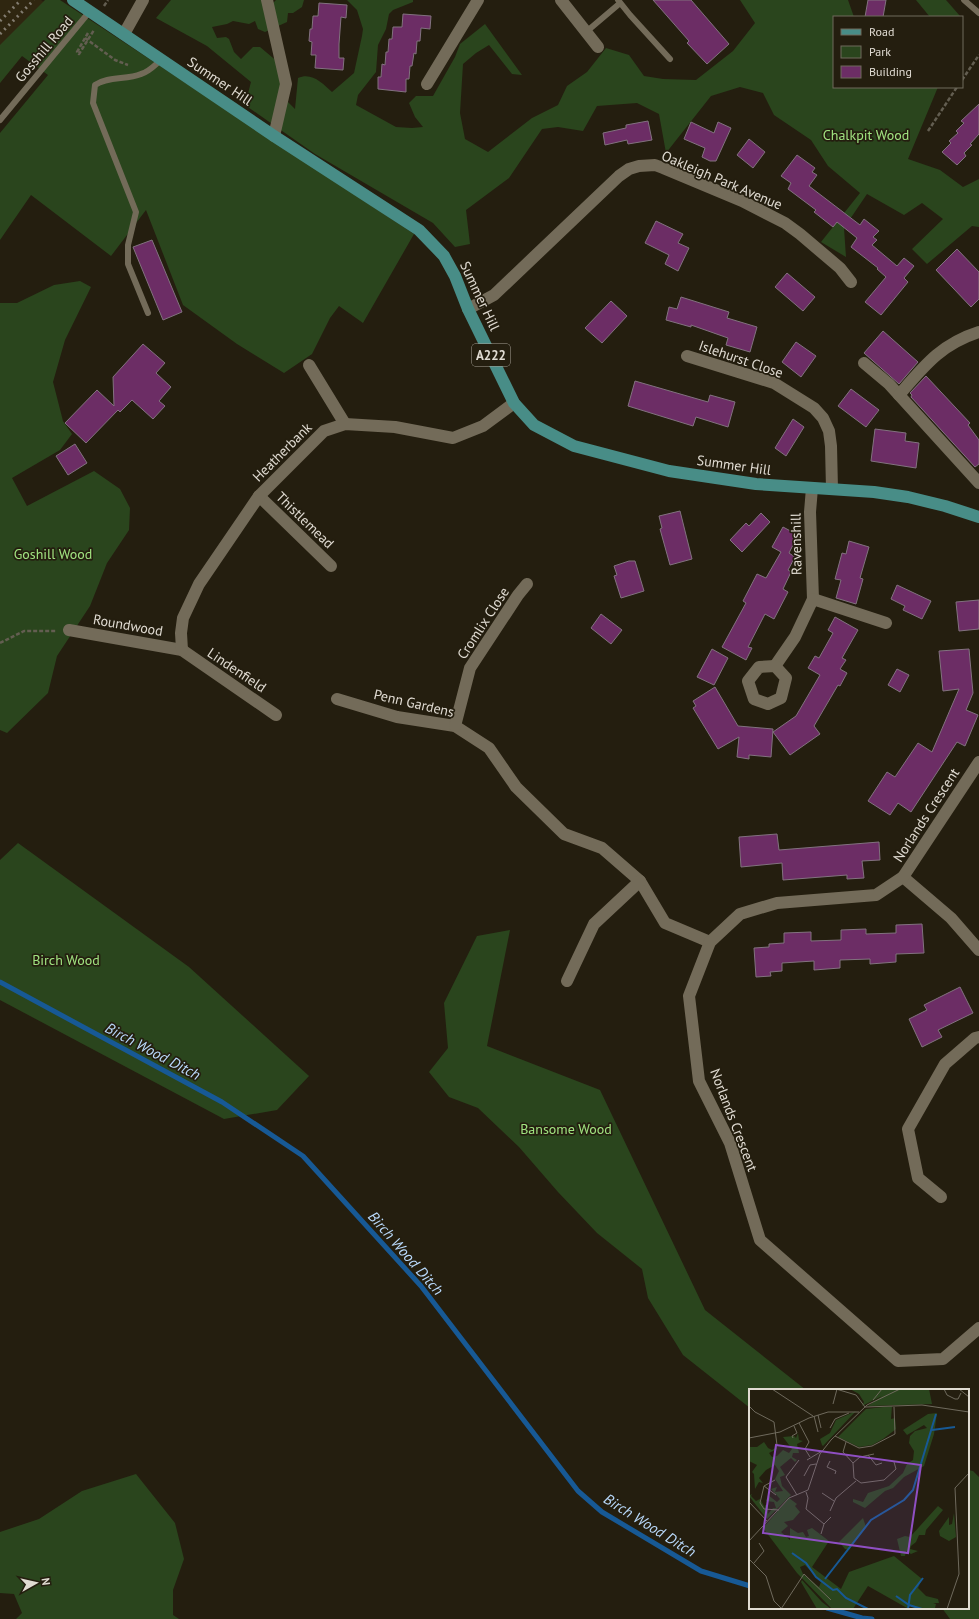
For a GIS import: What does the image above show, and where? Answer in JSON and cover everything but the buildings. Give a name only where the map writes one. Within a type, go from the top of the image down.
[{"type":"main road","name":"Summer Hill","points":[[73,0],[274,136],[419,230],[444,256],[514,403],[534,426],[574,446],[669,470],[756,484],[874,492],[908,497],[945,506],[979,517]]},
{"type":"street","points":[[124,34],[143,0]]},
{"type":"street","points":[[267,0],[286,84],[274,136]]},
{"type":"street","points":[[427,84],[478,0]]},
{"type":"street","points":[[561,0],[598,47]]},
{"type":"street","name":"Oakleigh Park Avenue","points":[[468,309],[494,295],[619,176],[629,169],[648,164],[664,168],[742,201],[785,223],[837,265],[851,282]]},
{"type":"street","points":[[899,395],[929,361],[962,338],[979,332]]},
{"type":"street","name":"Islehurst Close","points":[[687,356],[774,383],[814,408],[823,418],[829,430],[832,489]]},
{"type":"street","points":[[864,363],[899,395],[979,483]]},
{"type":"street","points":[[309,366],[345,424]]},
{"type":"street","name":"Heatherbank","points":[[182,650],[181,633],[183,618],[199,584],[258,496],[324,431],[345,424],[395,427],[453,438],[483,426],[514,403]]},
{"type":"street","name":"Ravenshill","points":[[775,666],[795,637],[814,599],[810,512],[812,488]]},
{"type":"street","name":"Thistlemead","points":[[258,496],[331,566]]},
{"type":"street","name":"Cromlix Close","points":[[455,726],[470,668],[518,595],[527,584]]},
{"type":"street","points":[[814,599],[886,623]]},
{"type":"street","name":"Roundwood","points":[[69,630],[182,650]]},
{"type":"street","name":"Lindenfield","points":[[182,650],[276,715]]},
{"type":"street","name":"Penn Gardens","points":[[337,699],[396,717],[455,726],[489,748],[516,787],[564,834],[602,848],[640,881],[666,923],[710,942]]},
{"type":"street","name":"Norlands Crescent","points":[[978,1328],[943,1359],[898,1361],[760,1240],[730,1143],[699,1081],[689,996],[710,942],[740,914],[777,903],[876,895],[903,877],[979,762]]},
{"type":"street","points":[[903,877],[951,918],[979,950]]},
{"type":"street","points":[[567,981],[594,924],[640,881]]},
{"type":"street","points":[[941,1197],[918,1178],[908,1130],[945,1064],[975,1038],[979,1037]]},
{"type":"lane","points":[[964,0],[979,13]]},
{"type":"lane","points":[[586,32],[619,2],[670,59]]},
{"type":"lane","name":"Gosshill Road","points":[[0,120],[90,11]]},
{"type":"lane","points":[[148,313],[128,264],[128,244],[136,212],[93,103],[95,85],[101,81],[122,79],[143,74],[162,59]]},
{"type":"path","points":[[77,52],[79,54],[91,35]]},
{"type":"path","points":[[85,38],[115,60],[131,66]]},
{"type":"path","points":[[963,79],[979,55]]},
{"type":"path","points":[[928,130],[956,88]]},
{"type":"path","points":[[0,643],[24,631],[69,630]]},
{"type":"shaded area","points":[[0,0],[41,0],[63,16],[22,56],[0,83]]},
{"type":"green space","points":[[45,0],[60,0],[414,234],[363,323],[339,306],[330,318],[312,354],[284,373],[237,344],[183,305],[146,210],[111,256],[31,195],[0,240],[0,133],[48,75],[22,56],[0,83],[0,45]]},
{"type":"green space","name":"Chalkpit Wood","points":[[171,0],[272,0],[273,3],[276,0],[304,0],[302,7],[293,13],[288,13],[287,22],[265,32],[258,29],[255,21],[249,24],[233,21],[227,24],[212,27],[217,38],[226,37],[229,39],[234,52],[241,59],[253,47],[260,47],[285,68],[289,84],[288,102],[295,109],[298,78],[308,76],[312,77],[321,82],[332,92],[354,73],[363,29],[357,10],[347,0],[413,0],[413,2],[393,10],[389,14],[386,29],[378,45],[376,72],[358,95],[356,105],[396,127],[412,128],[423,127],[415,117],[409,103],[416,96],[433,96],[455,57],[460,44],[485,24],[522,75],[512,74],[489,45],[476,53],[463,64],[460,113],[465,139],[488,152],[532,118],[558,105],[567,86],[587,72],[606,48],[629,55],[644,76],[663,79],[696,80],[733,51],[755,23],[740,0],[848,0],[854,16],[833,16],[833,88],[938,88],[908,159],[940,170],[963,187],[979,179],[979,227],[972,226],[927,264],[912,249],[943,219],[922,203],[904,215],[867,194],[844,228],[846,257],[821,242],[860,193],[828,166],[811,140],[774,115],[763,93],[740,87],[711,96],[666,153],[659,114],[637,103],[597,106],[583,131],[558,127],[542,129],[509,178],[466,210],[470,244],[455,247],[433,223],[315,154],[245,105],[251,82],[207,46],[156,18]]},
{"type":"green space","points":[[916,0],[946,0],[960,16],[929,16]]},
{"type":"green space","name":"Goshill Wood","points":[[80,281],[91,287],[65,340],[53,382],[63,421],[72,434],[60,450],[12,478],[27,506],[94,471],[120,489],[130,508],[129,530],[107,563],[90,606],[57,656],[48,693],[7,733],[0,730],[0,303],[17,303],[54,285]]},
{"type":"green space","name":"Birch Wood","points":[[18,843],[189,967],[309,1076],[277,1110],[224,1119],[0,1000],[0,860]]},
{"type":"green space","name":"Bansome Wood","points":[[510,930],[487,1046],[600,1090],[705,1310],[805,1389],[749,1389],[749,1407],[683,1355],[648,1298],[642,1269],[597,1233],[558,1192],[519,1147],[478,1108],[449,1097],[429,1072],[448,1048],[444,1003],[477,936]]},
{"type":"green space","points":[[969,1470],[973,1471],[979,1477],[979,1619],[950,1619],[943,1609],[969,1609]]},
{"type":"green space","points":[[136,1474],[175,1523],[184,1559],[173,1590],[173,1615],[179,1619],[16,1619],[22,1613],[14,1594],[0,1593],[0,1532],[39,1519],[82,1491]]},
{"type":"waterway","name":"Birch Wood Ditch","points":[[0,982],[222,1102],[303,1156],[421,1286],[578,1491],[602,1512],[701,1571],[749,1586]]},
{"type":"waterway","name":"Birch Wood Ditch","points":[[830,1609],[862,1618],[872,1619]]},
{"type":"railway","points":[[0,21],[21,0]]},
{"type":"railway","points":[[0,34],[34,0]]}]
